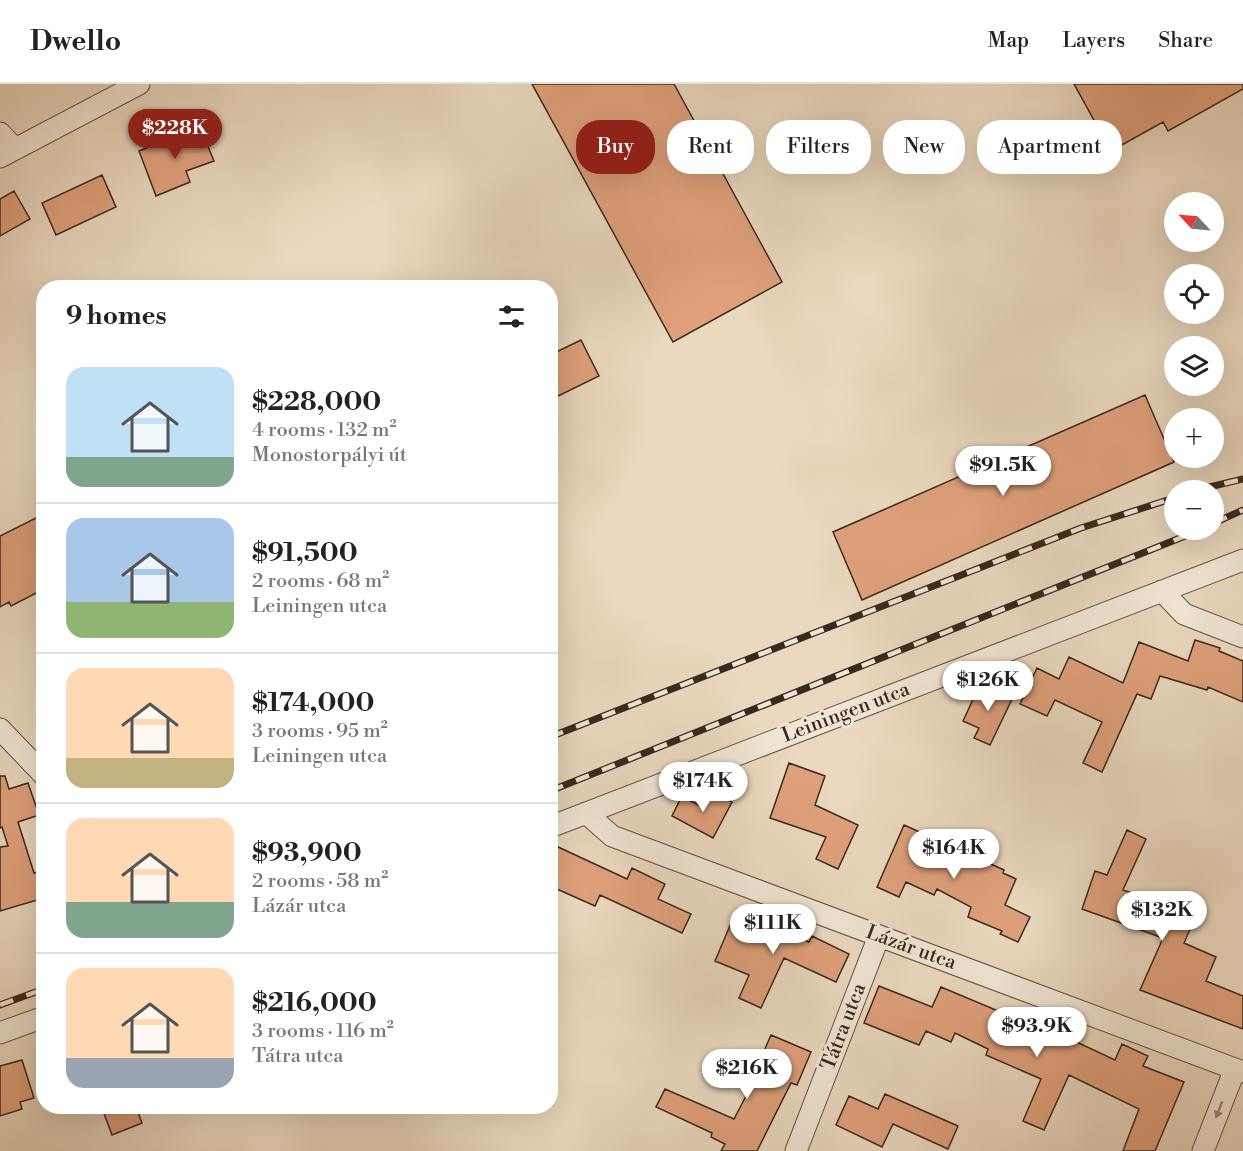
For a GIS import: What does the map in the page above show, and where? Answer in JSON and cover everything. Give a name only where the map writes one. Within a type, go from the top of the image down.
[{"type":"street","points":[[0,134],[8,153],[139,84]]},
{"type":"street","name":"Leiningen utca","points":[[558,824],[1243,560]]},
{"type":"street","points":[[1162,591],[1184,614],[1243,637]]},
{"type":"street","points":[[0,729],[36,767]]},
{"type":"street","name":"Lázár utca","points":[[586,813],[612,836],[1239,1070]]},
{"type":"street","name":"Tátra utca","points":[[796,1151],[879,936]]},
{"type":"street","points":[[0,1033],[36,1020]]},
{"type":"street","points":[[1203,1151],[1239,1070]]},
{"type":"building","points":[[532,84],[674,84],[694,120],[667,120],[667,174],[723,174],[782,282],[673,342],[581,174],[655,174],[655,120],[576,120],[576,165]]},
{"type":"building","points":[[1074,84],[1243,84],[1243,89],[1168,131],[1163,122],[1122,145],[1122,120],[1094,120]]},
{"type":"building","points":[[200,127],[214,161],[186,171],[190,182],[156,196],[139,151]]},
{"type":"building","points":[[102,175],[116,207],[56,235],[42,203]]},
{"type":"building","points":[[14,191],[30,219],[0,236],[0,199]]},
{"type":"building","points":[[581,340],[599,376],[558,396],[558,351]]},
{"type":"building","points":[[1145,395],[1164,439],[1164,466],[862,600],[833,532]]},
{"type":"building","points":[[36,518],[36,593],[11,606],[9,602],[0,607],[0,536]]},
{"type":"building","points":[[1195,640],[1220,648],[1219,651],[1243,661],[1243,702],[1208,687],[1207,690],[1160,676],[1151,699],[1137,694],[1102,772],[1083,763],[1102,722],[1055,700],[1047,716],[1020,704],[1037,668],[1059,679],[1069,657],[1123,683],[1139,642],[1188,661]]},
{"type":"building","points":[[981,682],[1013,697],[990,745],[974,738],[979,728],[963,721]]},
{"type":"building","points":[[789,763],[825,776],[815,805],[858,825],[838,869],[816,859],[826,837],[770,818]]},
{"type":"building","points":[[0,776],[5,776],[9,789],[28,783],[36,806],[36,816],[18,822],[34,873],[36,872],[36,900],[0,911],[0,847],[8,846],[2,827],[0,828]]},
{"type":"building","points":[[709,790],[732,802],[713,838],[672,816],[682,796],[700,806]]},
{"type":"building","points":[[904,825],[1004,870],[1003,873],[1016,879],[1005,905],[1030,917],[1018,942],[1000,934],[1002,931],[968,917],[971,907],[937,889],[934,895],[906,882],[899,897],[877,887]]},
{"type":"building","points":[[1127,830],[1146,839],[1123,890],[1159,902],[1156,911],[1191,927],[1184,943],[1216,957],[1206,981],[1243,996],[1243,1029],[1140,990],[1163,938],[1082,909],[1095,871],[1107,875]]},
{"type":"building","points":[[558,847],[627,879],[632,868],[665,884],[658,899],[691,914],[682,933],[600,895],[595,906],[558,890]]},
{"type":"building","points":[[737,909],[809,942],[812,936],[849,954],[836,982],[784,958],[761,1008],[739,998],[749,975],[715,961]]},
{"type":"building","points":[[879,986],[932,1007],[941,987],[1022,1021],[1020,1026],[1063,1045],[1066,1037],[1115,1060],[1122,1044],[1148,1056],[1143,1066],[1184,1082],[1155,1151],[1123,1151],[1139,1109],[1069,1075],[1044,1130],[1023,1121],[1041,1079],[986,1055],[988,1049],[955,1033],[951,1042],[926,1031],[919,1045],[864,1023]]},
{"type":"building","points":[[771,1035],[811,1052],[797,1085],[791,1083],[757,1151],[721,1151],[725,1144],[711,1137],[712,1133],[656,1107],[665,1089],[734,1119],[760,1069],[757,1067]]},
{"type":"building","points":[[22,1060],[34,1098],[20,1102],[22,1109],[0,1116],[0,1066]]},
{"type":"building","points":[[885,1094],[958,1126],[948,1149],[893,1124],[882,1147],[836,1125],[849,1096],[878,1109]]},
{"type":"building","points":[[104,1114],[139,1114],[142,1123],[112,1135]]},
{"type":"railway","points":[[1224,484],[1243,479]]},
{"type":"railway","points":[[558,734],[1081,528],[1164,501]]},
{"type":"railway","points":[[1224,519],[1243,510]]},
{"type":"railway","points":[[558,788],[1175,540]]},
{"type":"railway","points":[[0,1005],[36,992]]}]
